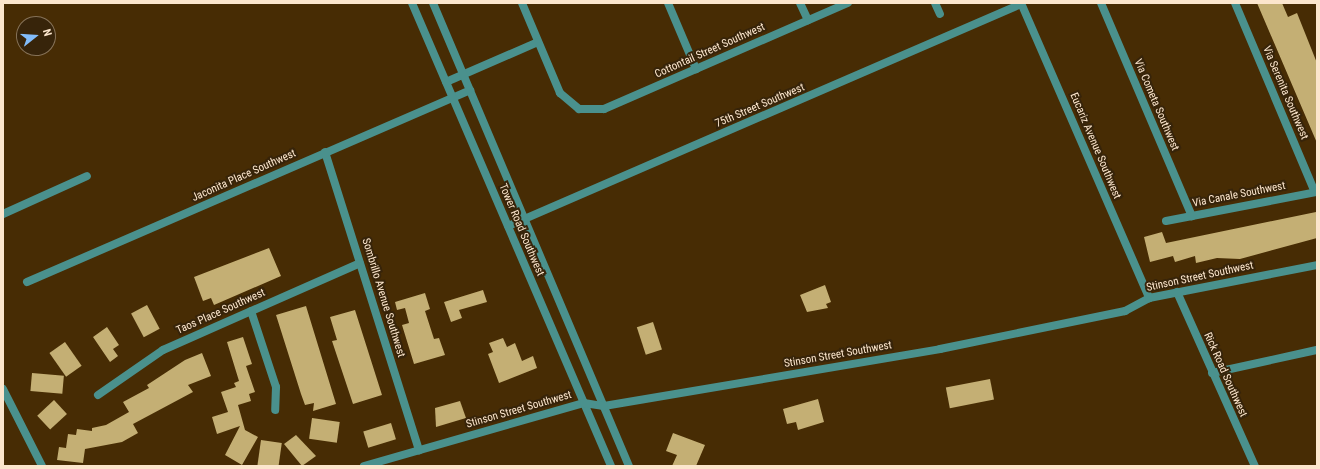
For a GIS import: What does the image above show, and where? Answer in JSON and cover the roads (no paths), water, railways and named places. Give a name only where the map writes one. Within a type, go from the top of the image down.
[{"type":"street","name":"Tower Road Southwest","points":[[412,3],[611,466]]},
{"type":"street","name":"Tower Road Southwest","points":[[433,3],[630,466]]},
{"type":"street","points":[[446,82],[538,42],[522,3]]},
{"type":"street","points":[[668,3],[696,69]]},
{"type":"street","points":[[800,3],[808,20]]},
{"type":"street","name":"Cottontail Street Southwest","points":[[538,42],[560,93],[579,109],[604,109],[848,3]]},
{"type":"street","points":[[935,3],[940,14]]},
{"type":"street","name":"Via Cometa Southwest","points":[[1101,3],[1192,216]]},
{"type":"street","name":"Via Serenita Southwest","points":[[1235,3],[1316,192]]},
{"type":"street","name":"75th Street Southwest","points":[[508,226],[1021,4]]},
{"type":"street","name":"Eucariz Avenue Southwest","points":[[1021,4],[1149,298]]},
{"type":"street","name":"Jaconita Place Southwest","points":[[27,282],[470,90]]},
{"type":"street","name":"Sombrillo Avenue Southwest","points":[[325,152],[419,451]]},
{"type":"street","points":[[3,214],[87,176]]},
{"type":"street","name":"Via Canale Southwest","points":[[1166,221],[1316,192]]},
{"type":"street","name":"Taos Place Southwest","points":[[98,395],[162,350],[360,263]]},
{"type":"street","name":"Stinson Street Southwest","points":[[364,466],[584,403],[604,406],[940,349],[1125,311],[1149,298],[1317,265]]},
{"type":"street","name":"Rick Road Southwest","points":[[1177,292],[1255,466]]},
{"type":"street","points":[[251,311],[276,387],[275,410]]},
{"type":"street","points":[[1212,373],[1317,350]]},
{"type":"street","points":[[3,389],[42,466]]}]
